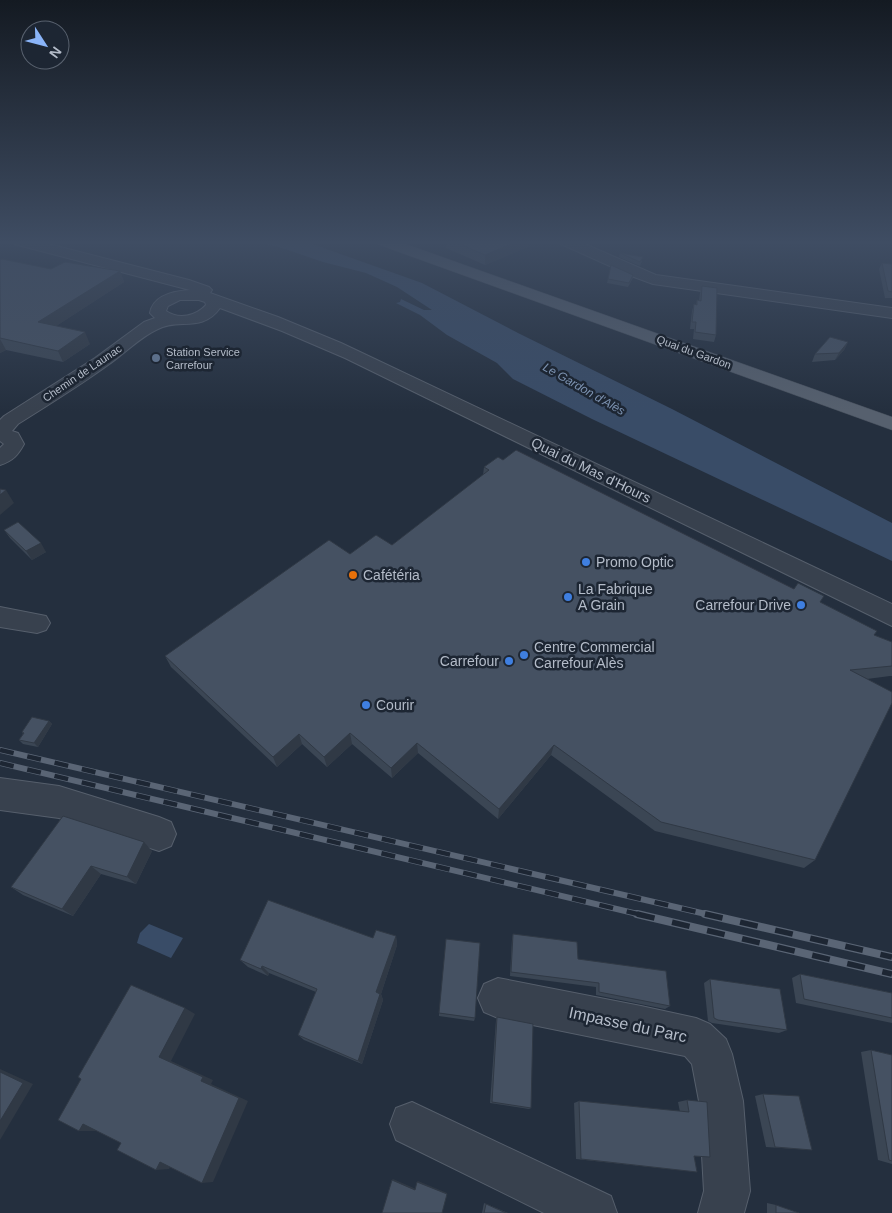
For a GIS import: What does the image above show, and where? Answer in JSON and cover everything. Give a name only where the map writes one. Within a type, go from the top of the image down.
[{"type":"main road","name":"Quai du Gardon","points":[[540,298],[892,424]]},
{"type":"street","name":"Quai du Mas d'Hours","points":[[165,311],[167,298]]},
{"type":"street","points":[[182,298],[165,311],[184,320],[208,303]]},
{"type":"street","points":[[192,298],[208,303]]},
{"type":"street","name":"Quai du Mas d'Hours","points":[[198,298],[228,314],[290,327],[350,354],[892,616]]},
{"type":"street","name":"Quai du Mas d'Hours","points":[[228,298],[259,308],[284,321],[290,327]]},
{"type":"street","points":[[784,298],[892,313]]},
{"type":"street","name":"Chemin de Launac","points":[[0,419],[165,311]]},
{"type":"street","name":"Chemin de Launac","points":[[0,434],[11,420],[101,362],[150,326],[165,311]]},
{"type":"street","points":[[0,434],[11,437],[14,444],[9,452],[0,458]]},
{"type":"street","points":[[0,617],[37,623]]},
{"type":"street","points":[[0,794],[59,802],[159,834]]},
{"type":"street","name":"Impasse du Parc","points":[[498,998],[696,1038],[711,1054],[721,1101],[727,1191],[721,1213]]},
{"type":"street","points":[[412,1124],[594,1213]]},
{"type":"water","name":"Le Gardon d'Alès","points":[[413,298],[450,298],[672,409],[892,523],[892,561],[592,419],[513,379],[497,363],[447,335],[420,315],[396,303],[400,302],[401,299],[424,310],[432,310]]},
{"type":"water","points":[[149,924],[183,938],[171,958],[137,943],[140,933]]},
{"type":"building","points":[[0,298],[77,298],[38,322],[85,332],[58,351],[0,338]]},
{"type":"building","points":[[701,298],[717,298],[716,335],[695,332],[696,322],[692,322],[694,304],[697,305],[697,300],[701,301]]},
{"type":"building","points":[[830,337],[848,342],[839,353],[815,354]]},
{"type":"building","name":"Centre Commercial Carrefour Alès","points":[[516,450],[794,589],[798,583],[824,596],[820,602],[877,631],[874,635],[892,642],[892,666],[850,670],[892,692],[892,703],[815,860],[661,822],[554,745],[499,809],[417,743],[391,768],[350,733],[324,757],[299,734],[273,757],[165,656],[329,540],[350,554],[376,535],[392,545],[489,470],[484,467],[498,457],[503,460]]},
{"type":"building","points":[[0,489],[6,490],[0,495]]},
{"type":"building","points":[[18,522],[41,543],[26,551],[4,530]]},
{"type":"building","points":[[32,717],[49,721],[34,743],[19,740],[24,733],[22,732]]},
{"type":"building","points":[[63,816],[144,842],[127,877],[91,866],[62,909],[11,887]]},
{"type":"building","points":[[268,900],[373,938],[376,930],[396,936],[376,992],[380,994],[358,1061],[298,1035],[317,989],[262,966],[261,969],[240,960]]},
{"type":"building","points":[[513,934],[577,942],[578,959],[666,971],[670,1006],[599,992],[599,983],[511,972]]},
{"type":"building","points":[[446,939],[480,943],[475,1018],[439,1013]]},
{"type":"building","points":[[800,974],[892,993],[892,1018],[804,999]]},
{"type":"building","points":[[710,979],[780,989],[787,1030],[714,1018]]},
{"type":"building","points":[[131,985],[185,1008],[159,1057],[203,1077],[201,1081],[239,1098],[202,1183],[160,1162],[156,1170],[117,1150],[121,1143],[83,1124],[79,1131],[58,1120],[81,1079],[78,1077]]},
{"type":"building","points":[[497,1017],[533,1024],[531,1108],[492,1102]]},
{"type":"building","points":[[871,1050],[892,1055],[892,1161],[889,1160]]},
{"type":"building","points":[[0,1072],[23,1083],[0,1121]]},
{"type":"building","points":[[763,1094],[799,1096],[812,1150],[775,1147]]},
{"type":"building","points":[[687,1100],[707,1102],[710,1157],[694,1156],[697,1172],[581,1159],[579,1101],[689,1112]]},
{"type":"building","points":[[392,1180],[415,1190],[417,1182],[447,1194],[442,1213],[382,1213]]},
{"type":"building","points":[[486,1204],[506,1213],[484,1213]]},
{"type":"building","points":[[776,1205],[799,1213],[776,1213]]},
{"type":"railway","points":[[0,750],[710,915]]},
{"type":"railway","points":[[0,763],[642,915]]},
{"type":"railway","points":[[637,914],[892,974]]},
{"type":"railway","points":[[705,914],[892,957]]},
{"type":"place","name":"Station Service Carrefour","points":[[156,358]]},
{"type":"place","name":"Promo Optic","points":[[586,562]]},
{"type":"place","name":"Cafétéria","points":[[353,575]]},
{"type":"place","name":"La Fabrique A Grain","points":[[568,597]]},
{"type":"place","name":"Carrefour Drive","points":[[801,605]]},
{"type":"place","name":"Centre Commercial Carrefour Alès","points":[[524,655]]},
{"type":"place","name":"Carrefour","points":[[509,661]]},
{"type":"place","name":"Courir","points":[[366,705]]}]
